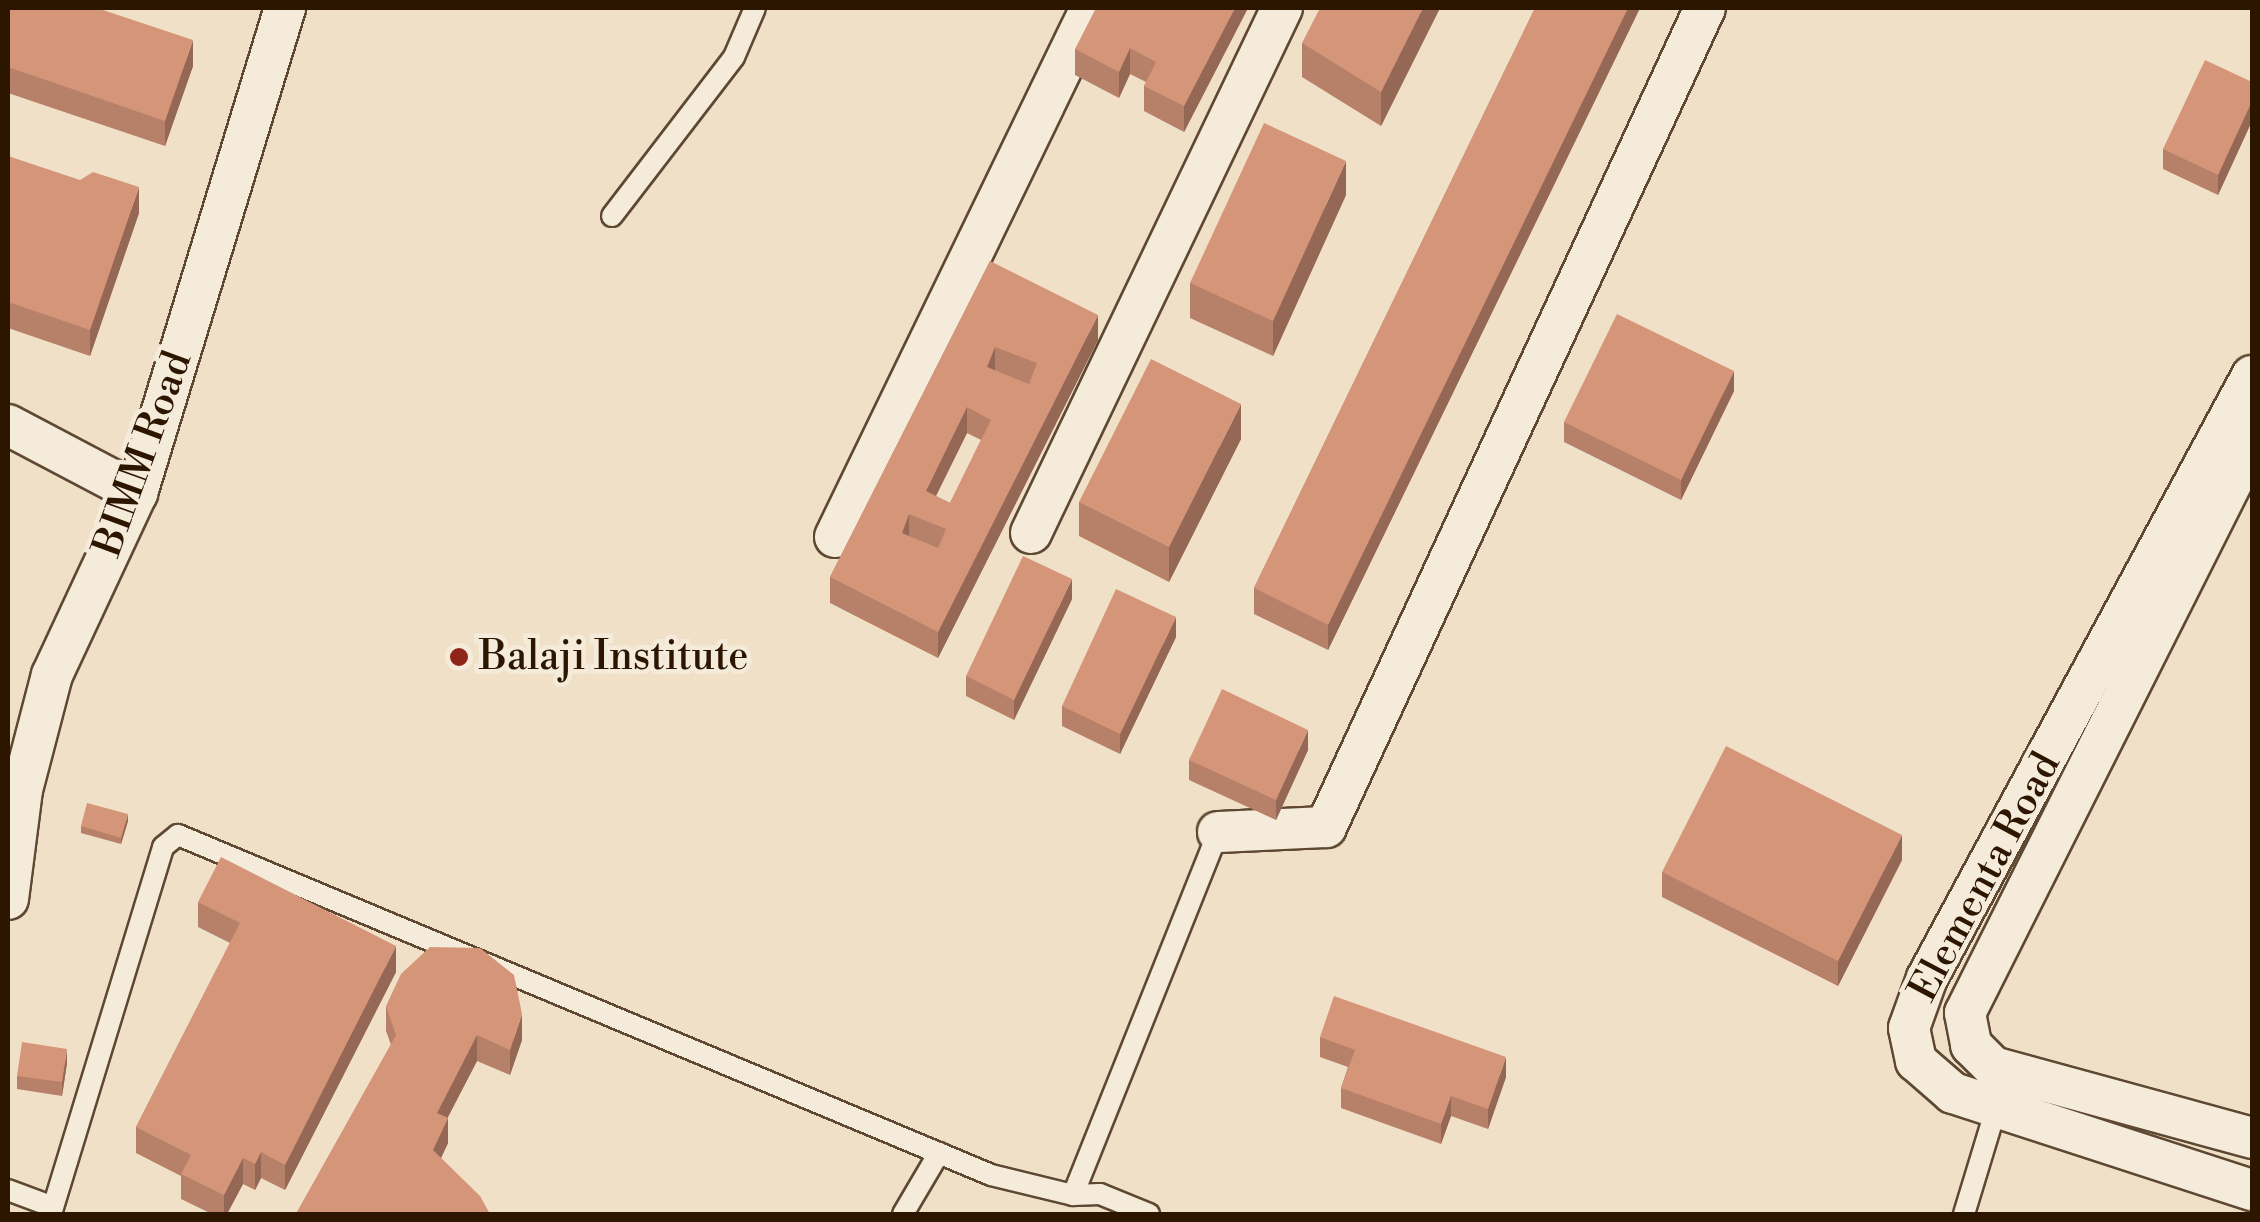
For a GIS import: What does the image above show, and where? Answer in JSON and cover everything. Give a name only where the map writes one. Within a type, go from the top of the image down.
[{"type":"street","name":"BIMM Road","points":[[8,899],[22,790],[52,675],[137,493],[285,8]]},
{"type":"street","points":[[835,537],[1091,8]]},
{"type":"street","points":[[1030,533],[1282,8]]},
{"type":"street","points":[[1218,832],[1326,827],[1705,8]]},
{"type":"street","name":"Elementa Road","points":[[2252,376],[1912,1012],[1911,1045],[1926,1074],[2252,1138]]},
{"type":"street","points":[[8,425],[137,493]]},
{"type":"street","name":"Elementa Road","points":[[2252,442],[1969,998],[1971,1044],[2002,1091],[2252,1190]]},
{"type":"lane","points":[[612,216],[734,57],[754,8]]},
{"type":"lane","points":[[1073,1196],[1218,832]]},
{"type":"lane","points":[[8,1190],[51,1210],[163,847],[178,835],[939,1153],[1073,1196],[1100,1194],[1149,1214]]},
{"type":"lane","points":[[1964,1214],[2002,1091]]},
{"type":"lane","points":[[903,1214],[939,1153]]},
{"type":"lane","points":[[1091,1214],[1100,1194]]},
{"type":"building","points":[[8,8],[97,8],[193,40],[165,121],[8,67]]},
{"type":"building","points":[[1096,8],[1235,8],[1184,106],[1144,86],[1156,62],[1130,48],[1119,72],[1075,49]]},
{"type":"building","points":[[1320,8],[1423,8],[1381,92],[1302,43]]},
{"type":"building","points":[[1535,8],[1628,8],[1328,625],[1254,588]]},
{"type":"building","points":[[2205,60],[2252,82],[2252,101],[2218,175],[2163,149]]},
{"type":"building","points":[[1264,123],[1346,161],[1273,321],[1190,283]]},
{"type":"building","points":[[8,156],[80,180],[93,172],[139,187],[90,330],[8,302]]},
{"type":"building","points":[[990,261],[1098,315],[938,632],[830,577]],"holes":[[[995,347],[1037,363],[1029,384],[987,367]],[[967,407],[991,420],[950,503],[926,491]],[[909,514],[946,529],[938,548],[902,533]]]},
{"type":"building","points":[[1617,314],[1734,371],[1681,480],[1564,422]]},
{"type":"building","points":[[1151,359],[1241,404],[1169,547],[1079,502]]},
{"type":"building","points":[[1023,556],[1072,579],[1014,700],[966,676]]},
{"type":"building","points":[[1116,589],[1176,617],[1120,734],[1062,706]]},
{"type":"building","points":[[1222,689],[1308,730],[1276,800],[1189,760]]},
{"type":"building","points":[[1726,746],[1902,835],[1838,961],[1662,872]]},
{"type":"building","points":[[87,803],[128,814],[121,838],[81,826]]},
{"type":"building","points":[[221,857],[396,946],[285,1165],[261,1152],[255,1164],[243,1158],[224,1195],[181,1174],[191,1155],[136,1127],[240,923],[198,902]]},
{"type":"building","points":[[430,947],[480,948],[514,975],[522,1014],[510,1050],[477,1035],[437,1113],[448,1118],[433,1150],[480,1196],[490,1214],[296,1214],[396,1035],[386,1006],[401,974]]},
{"type":"building","points":[[1334,996],[1506,1057],[1488,1109],[1451,1096],[1441,1124],[1341,1088],[1355,1050],[1320,1037]]},
{"type":"building","points":[[22,1042],[67,1049],[62,1082],[17,1076]]},
{"type":"place","name":"Balaji Institute","points":[[459,657]]}]
